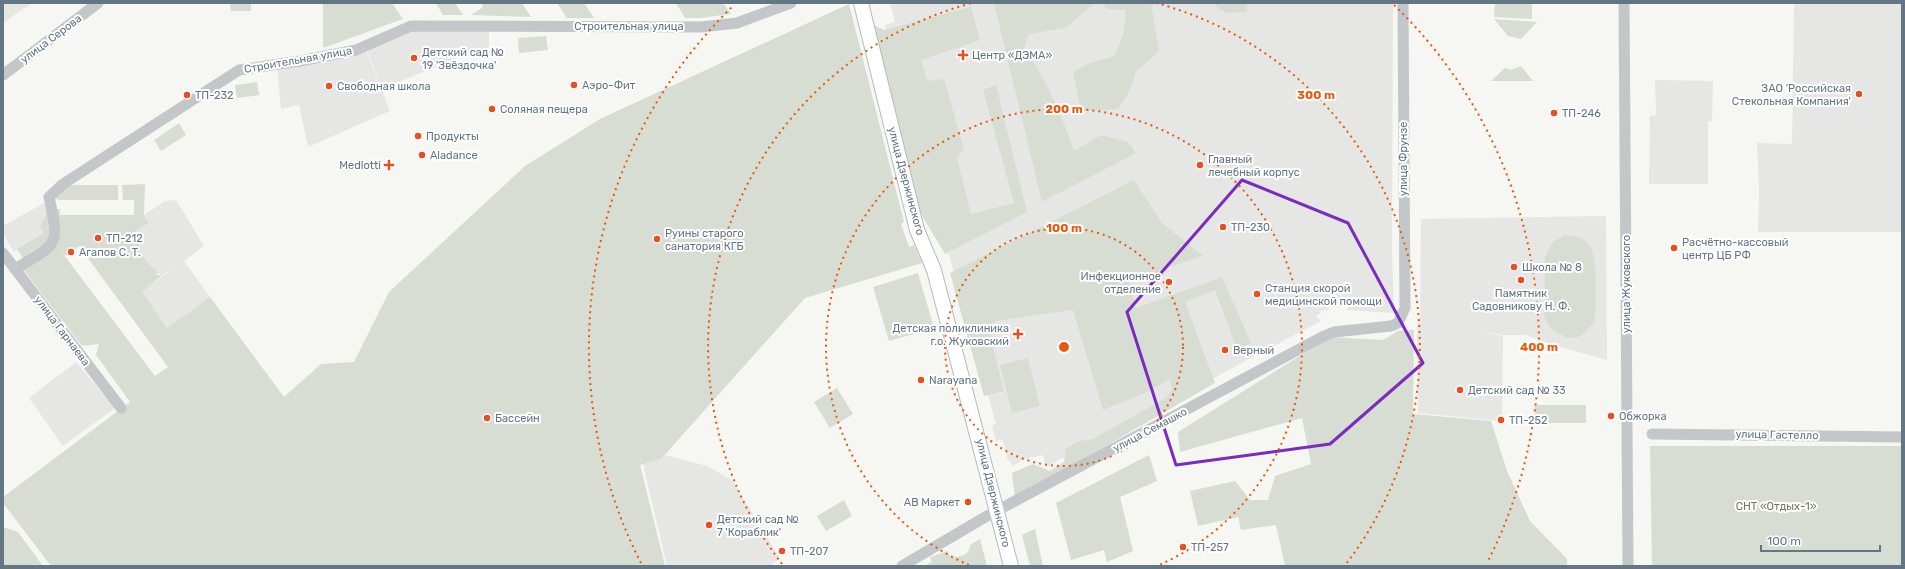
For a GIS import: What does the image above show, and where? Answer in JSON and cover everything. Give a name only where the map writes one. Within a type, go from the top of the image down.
[{"type":"main road","name":"улица Дзержинского","points":[[861,3],[917,230],[934,270],[998,510],[1011,566]]},
{"type":"street","name":"улица Серова","points":[[3,75],[98,3]]},
{"type":"street","name":"Строительная улица","points":[[15,269],[47,250],[54,241],[56,228],[49,197],[63,184],[239,70],[300,61],[356,50],[411,26],[701,27],[737,23],[792,3]]},
{"type":"street","name":"улица Фрунзе","points":[[1403,3],[1405,308],[1403,315]]},
{"type":"street","name":"улица Жуковского","points":[[1624,3],[1628,566]]},
{"type":"street","name":"улица Гарнаева","points":[[3,253],[121,408]]},
{"type":"street","name":"улица Семашко","points":[[902,566],[998,510],[1322,337],[1334,332],[1391,326],[1398,323],[1403,315]]},
{"type":"street","name":"улица Гастелло","points":[[1652,434],[1902,437]]},
{"type":"highlighted area","points":[[1242,180],[1348,223],[1423,363],[1330,444],[1176,465],[1127,312]]},
{"type":"shaded area","points":[[3,3],[32,3],[3,23]]},
{"type":"shaded area","points":[[890,3],[1393,3],[1392,249],[1394,313],[1347,310],[1348,307],[1329,307],[1329,310],[1319,311],[1321,313],[1316,316],[1321,321],[1046,467],[1043,455],[1021,460],[1012,466],[1010,460],[1008,461],[1003,440],[996,441],[992,425],[996,424],[885,25],[895,22]]},
{"type":"shaded area","points":[[1794,3],[1902,3],[1902,232],[1758,232],[1759,191],[1757,143],[1792,144]]},
{"type":"shaded area","name":"Детский сад № 19 'Звёздочка'","points":[[413,29],[489,31],[489,54],[464,55],[382,89],[367,50]]},
{"type":"shaded area","name":"Свободная школа","points":[[366,50],[390,111],[308,147],[299,105],[281,109],[277,67]]},
{"type":"shaded area","points":[[1655,80],[1713,81],[1712,121],[1708,122],[1708,184],[1649,184],[1650,116],[1656,115]]},
{"type":"shaded area","points":[[176,200],[204,246],[184,261],[210,297],[167,328],[141,292],[175,267],[161,276],[139,252],[139,241],[134,232],[149,223],[144,215],[165,201]]},
{"type":"shaded area","points":[[44,203],[49,212],[45,233],[14,252],[3,234],[3,226]]},
{"type":"shaded area","name":"Школа № 8","points":[[1606,216],[1607,360],[1553,345],[1526,335],[1503,335],[1479,331],[1503,336],[1502,421],[1418,413],[1417,320],[1420,320],[1421,219]]},
{"type":"shaded area","points":[[76,362],[115,408],[63,446],[29,398]]},
{"type":"shaded area","name":"Детский сад № 7 'Кораблик'","points":[[665,455],[707,466],[732,480],[780,558],[770,566],[667,566],[643,464],[661,459]]},
{"type":"green space","points":[[230,3],[251,3],[251,11],[231,11]]},
{"type":"green space","points":[[323,3],[392,3],[403,19],[323,48]]},
{"type":"green space","points":[[436,3],[455,3],[463,15],[443,15]]},
{"type":"green space","points":[[481,3],[522,3],[531,17],[471,15],[483,7]]},
{"type":"green space","points":[[557,3],[584,3],[594,18],[567,18]]},
{"type":"green space","points":[[676,3],[723,3],[731,14],[700,18],[685,18]]},
{"type":"green space","points":[[994,3],[1095,3],[1065,28],[1029,34],[1024,48],[1040,72],[1053,98],[1074,151],[1101,135],[1128,142],[1136,153],[1042,202]]},
{"type":"green space","points":[[1100,3],[1151,3],[1159,51],[1136,72],[1128,94],[1118,109],[1081,111],[1073,72],[1090,63],[1115,56],[1124,32],[1126,10],[1108,9]]},
{"type":"green space","points":[[1212,3],[1247,3],[1247,12],[1226,13]]},
{"type":"green space","points":[[1495,3],[1532,3],[1532,19],[1494,17]]},
{"type":"green space","points":[[849,4],[904,222],[901,224],[909,247],[914,245],[922,263],[805,298],[661,459],[640,465],[665,566],[51,566],[3,503],[3,497],[130,402],[96,355],[99,344],[82,346],[23,269],[28,266],[17,249],[44,233],[40,227],[47,212],[60,209],[60,215],[134,215],[134,200],[123,200],[122,185],[145,184],[144,215],[149,223],[134,232],[139,241],[139,252],[158,273],[155,274],[161,276],[142,292],[167,328],[210,297],[284,397],[321,364],[354,362],[389,292],[525,166],[600,119]],"holes":[[[79,246],[168,367],[155,376],[61,251],[66,256]]]},
{"type":"green space","points":[[971,7],[980,40],[921,60],[927,81],[944,79],[964,149],[957,158],[971,214],[1014,203],[983,90],[996,85],[1027,212],[945,254],[917,207],[869,23],[884,30]]},
{"type":"green space","points":[[1494,19],[1537,22],[1521,39],[1508,36]]},
{"type":"green space","points":[[546,36],[548,50],[519,53],[518,38]]},
{"type":"green space","points":[[1521,66],[1533,81],[1491,81],[1505,68],[1511,70]]},
{"type":"green space","points":[[257,82],[259,95],[237,98],[235,85]]},
{"type":"green space","points":[[179,123],[186,135],[161,151],[154,140]]},
{"type":"green space","points":[[1134,180],[1162,223],[1203,256],[1128,280],[1136,308],[1222,277],[1251,343],[1237,349],[1215,290],[1185,302],[1215,383],[1015,498],[1012,473],[1033,464],[1050,471],[1064,462],[1066,448],[1080,441],[1093,439],[1166,398],[1172,390],[1170,379],[1145,393],[1103,410],[1073,310],[995,321],[988,327],[1004,391],[984,396],[950,273]]},
{"type":"green space","points":[[71,185],[118,185],[118,200],[60,200],[49,197]]},
{"type":"green space","points":[[1564,235],[1582,238],[1591,248],[1594,257],[1596,280],[1595,322],[1579,337],[1567,338],[1552,329],[1544,317],[1545,256],[1553,242]]},
{"type":"green space","points":[[918,273],[934,328],[889,341],[873,287]]},
{"type":"green space","points":[[1414,330],[1413,414],[1491,421],[1507,471],[1530,521],[1567,559],[1567,566],[1285,566],[1276,525],[1241,530],[1238,517],[1198,526],[1190,491],[1235,481],[1250,500],[1268,500],[1275,476],[1311,464],[1302,418],[1180,452],[1178,432],[1330,337],[1383,340],[1398,331]]},
{"type":"green space","points":[[1028,358],[1040,406],[1012,413],[1000,365]]},
{"type":"green space","points":[[837,388],[853,414],[830,428],[814,402]]},
{"type":"green space","points":[[1535,405],[1586,405],[1586,423],[1535,423]]},
{"type":"green space","name":"СНТ «Отдых-1»","points":[[1650,446],[1902,446],[1902,566],[1652,566]]},
{"type":"green space","points":[[1149,455],[1157,481],[1120,497],[1133,551],[1107,562],[1104,550],[1071,560],[1056,503]]},
{"type":"green space","points":[[844,500],[852,516],[826,531],[817,516]]},
{"type":"green space","points":[[3,527],[18,532],[43,566],[3,566]]},
{"type":"green space","points":[[1035,529],[1043,566],[1030,566],[1022,535]]},
{"type":"green space","points":[[980,539],[987,566],[924,566],[932,562],[930,557],[948,551],[950,557],[966,554],[970,545]]},
{"type":"place","name":"Центр «ДЭМА»","points":[[963,55]]},
{"type":"place","name":"Детский сад № 19 'Звёздочка'","points":[[414,58]]},
{"type":"place","name":"Аэро-Фит","points":[[574,85]]},
{"type":"place","name":"Свободная школа","points":[[329,86]]},
{"type":"place","name":"ЗАО 'Российская Стекольная Компания'","points":[[1859,94]]},
{"type":"place","name":"ТП-232","points":[[187,95]]},
{"type":"place","name":"Соляная пещера","points":[[492,109]]},
{"type":"place","name":"ТП-246","points":[[1554,113]]},
{"type":"place","name":"Продукты","points":[[418,136]]},
{"type":"place","name":"Aladance","points":[[422,155]]},
{"type":"place","name":"Mеdlotti","points":[[389,165]]},
{"type":"place","name":"Главный лечебный корпус","points":[[1200,165]]},
{"type":"place","name":"ТП-230","points":[[1223,227]]},
{"type":"place","name":"ТП-212","points":[[98,238]]},
{"type":"place","name":"Руины старого санатория КГБ","points":[[657,239]]},
{"type":"place","name":"Расчётно-кассовый центр ЦБ РФ","points":[[1674,248]]},
{"type":"place","name":"Агапов С. Т.","points":[[71,252]]},
{"type":"place","name":"Школа № 8","points":[[1514,267]]},
{"type":"place","name":"Памятник Садовникову Н. Ф.","points":[[1521,280]]},
{"type":"place","name":"Инфекционное отделение","points":[[1169,282]]},
{"type":"place","name":"Станция скорой медицинской помощи","points":[[1257,294]]},
{"type":"place","name":"Детская поликлиника г.о. Жуковский","points":[[1018,334]]},
{"type":"place","name":"Верный","points":[[1225,350]]},
{"type":"place","name":"Narayana","points":[[921,380]]},
{"type":"place","name":"Детский сад № 33","points":[[1460,390]]},
{"type":"place","name":"Обжорка","points":[[1611,416]]},
{"type":"place","name":"Бассейн","points":[[487,418]]},
{"type":"place","name":"ТП-252","points":[[1501,420]]},
{"type":"place","name":"АВ Маркет","points":[[968,502]]},
{"type":"place","name":"Детский сад № 7 'Кораблик'","points":[[709,525]]},
{"type":"place","name":"ТП-257","points":[[1183,547]]},
{"type":"place","name":"ТП-207","points":[[782,551]]}]
